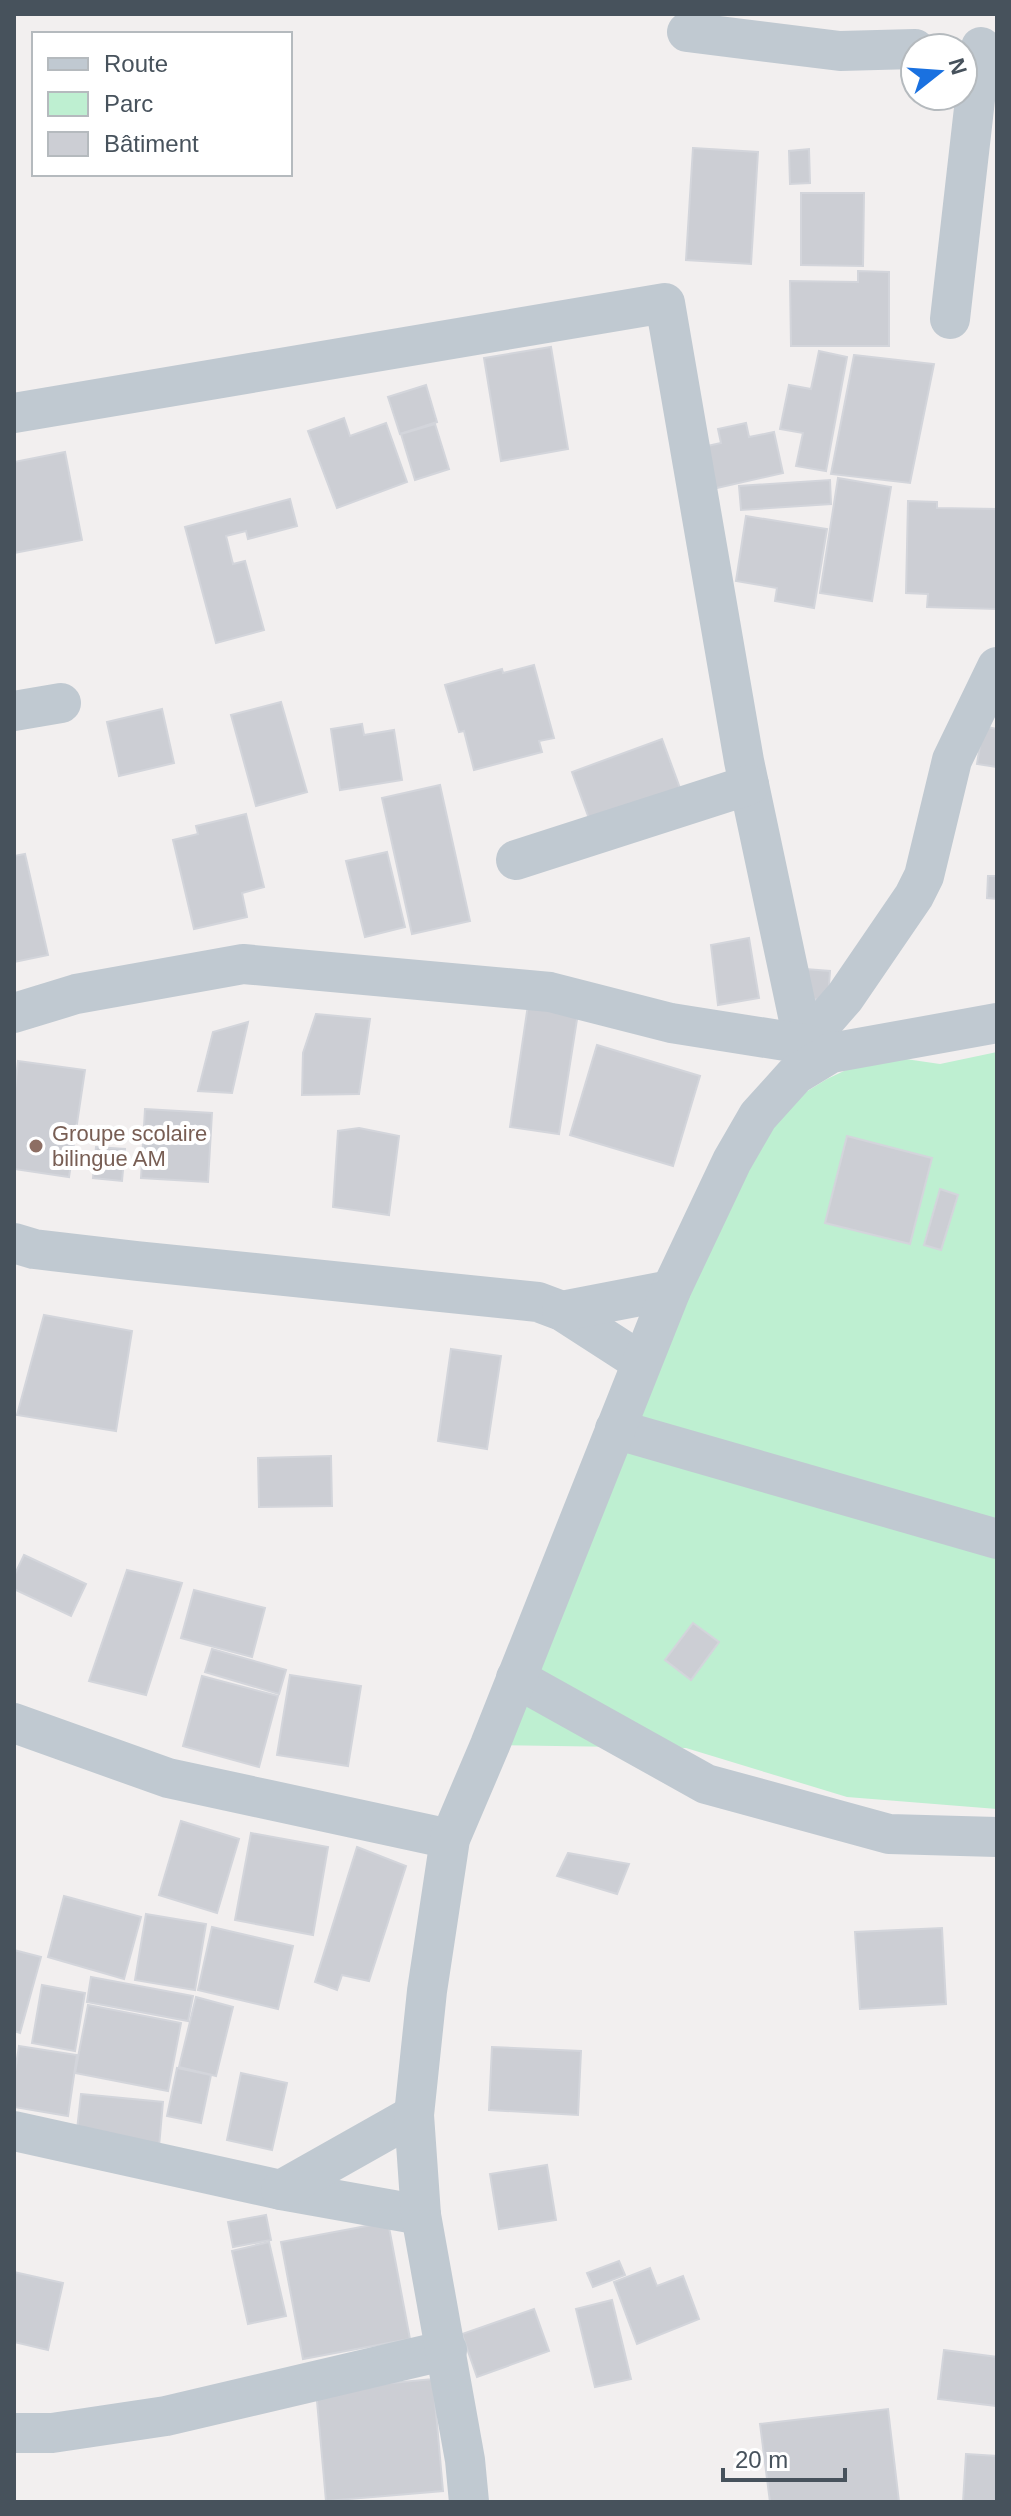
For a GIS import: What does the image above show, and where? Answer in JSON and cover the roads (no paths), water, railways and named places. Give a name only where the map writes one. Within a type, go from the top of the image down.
[{"type":"street","points":[[687,32],[840,51],[899,49]]},
{"type":"street","points":[[950,319],[969,112]]},
{"type":"street","points":[[14,413],[665,303],[749,785],[818,1048]]},
{"type":"street","points":[[469,2502],[447,2350],[421,2215],[414,2115],[427,1991],[450,1839],[671,1290],[732,1161],[758,1116],[818,1048],[845,997],[914,896],[924,876],[952,760],[997,667]]},
{"type":"street","points":[[14,711],[61,703]]},
{"type":"street","points":[[516,860],[749,785]]},
{"type":"street","points":[[14,1013],[76,994],[243,964],[550,992],[671,1023],[818,1048],[997,1023]]},
{"type":"street","points":[[14,1243],[34,1249],[137,1261],[538,1302],[562,1311],[641,1362]]},
{"type":"street","points":[[562,1311],[671,1290]]},
{"type":"street","points":[[615,1429],[997,1539]]},
{"type":"street","points":[[516,1678],[706,1784],[889,1834],[997,1837]]},
{"type":"street","points":[[14,1723],[168,1778],[450,1839]]},
{"type":"street","points":[[281,2190],[414,2115]]},
{"type":"street","points":[[14,2131],[281,2190],[421,2215]]},
{"type":"street","points":[[14,2433],[52,2433],[166,2416],[447,2350]]},
{"type":"place","name":"Groupe scolaire bilingue AM","points":[[36,1146]]}]
